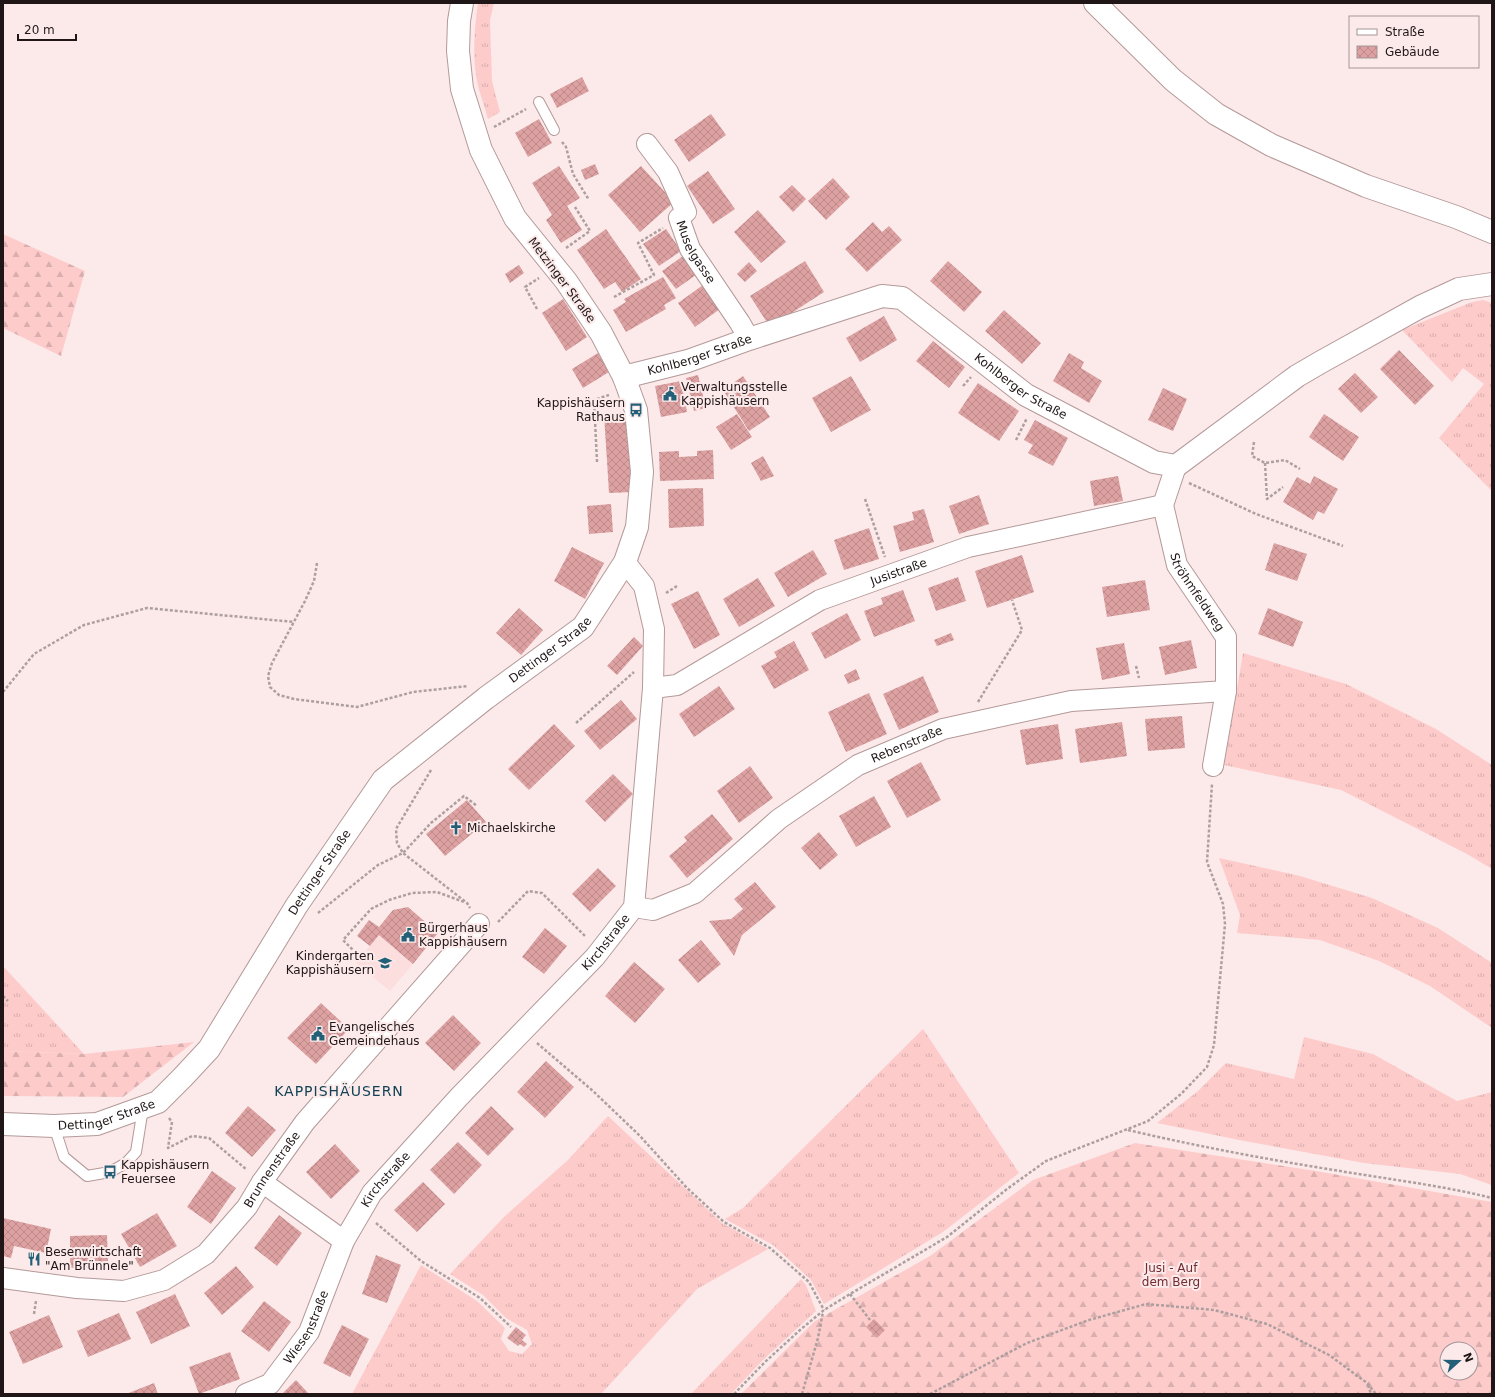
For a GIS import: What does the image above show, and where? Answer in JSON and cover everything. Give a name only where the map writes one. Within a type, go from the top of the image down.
[{"type":"street","name":"Metzinger Straße","points":[[462,3],[459,20],[459,58],[462,89],[481,150],[515,218],[566,282],[601,333],[626,382],[636,410],[642,472],[637,527],[625,562]]},
{"type":"street","points":[[1095,3],[1173,80],[1216,114],[1243,130],[1271,146],[1366,186],[1456,217],[1492,232]]},
{"type":"street","name":"Muselgasse","points":[[647,144],[668,172],[686,212],[679,218],[690,249],[740,323],[749,339]]},
{"type":"street","points":[[1163,505],[1174,471],[1297,376],[1395,320],[1459,289],[1492,284]]},
{"type":"street","name":"Kohlberger Straße","points":[[626,382],[749,339],[882,296],[902,298],[1026,394],[1154,462],[1174,471]]},
{"type":"street","name":"Jusistraße","points":[[653,688],[677,685],[820,600],[968,547],[1163,505]]},
{"type":"street","name":"Ströhmfeldweg","points":[[1163,505],[1177,565],[1226,637],[1226,691],[1213,766]]},
{"type":"street","name":"Kirchstraße","points":[[344,1241],[372,1193],[459,1097],[595,957],[634,907],[653,688],[654,629],[644,586],[625,562]]},
{"type":"street","name":"Dettinger Straße","points":[[3,1124],[54,1126],[97,1124],[150,1105],[183,1077],[209,1049],[297,905],[383,780],[486,698],[583,627],[625,562]]},
{"type":"street","name":"Rebenstraße","points":[[634,907],[653,910],[695,893],[779,819],[858,765],[943,730],[1071,701],[1226,691]]},
{"type":"street","name":"Brunnenstraße","points":[[3,1278],[77,1288],[124,1291],[164,1280],[206,1254],[247,1207],[262,1182],[305,1122],[479,924]]},
{"type":"street","points":[[262,1182],[344,1241]]},
{"type":"street","name":"Wiesenstraße","points":[[246,1394],[270,1384],[309,1332],[344,1241]]},
{"type":"lane","points":[[538,102],[554,130]]},
{"type":"lane","points":[[54,1126],[64,1157],[87,1176],[110,1172],[126,1163],[136,1152],[150,1105]]},
{"type":"path","points":[[477,138],[538,102]]},
{"type":"path","points":[[554,130],[566,147],[573,174],[589,200]]},
{"type":"path","points":[[566,248],[590,231],[575,207]]},
{"type":"path","points":[[614,297],[654,275],[638,243],[679,218]]},
{"type":"path","points":[[538,309],[526,287],[554,267]]},
{"type":"path","points":[[597,462],[594,400],[626,382]]},
{"type":"path","points":[[1254,442],[1252,456],[1265,463],[1285,460],[1300,469]]},
{"type":"path","points":[[1265,463],[1267,500],[1283,487]]},
{"type":"path","points":[[1174,471],[1256,514],[1343,546]]},
{"type":"path","points":[[865,499],[891,575]]},
{"type":"path","points":[[317,563],[314,581],[272,663],[268,676],[270,687],[279,696],[357,707],[413,692],[469,685],[486,698]]},
{"type":"path","points":[[965,724],[1022,630],[1012,600]]},
{"type":"path","points":[[3,692],[34,654],[84,625],[147,608],[294,622]]},
{"type":"path","points":[[576,723],[654,655]]},
{"type":"path","points":[[734,1394],[765,1362],[824,1310],[947,1237],[1007,1189],[1046,1161],[1148,1121],[1181,1094],[1207,1067],[1214,1045],[1225,924],[1222,904],[1207,862],[1213,766]]},
{"type":"path","points":[[432,768],[396,829],[397,843],[403,853],[467,903],[479,924],[494,925],[528,891],[542,893],[586,937],[595,957]]},
{"type":"path","points":[[333,901],[378,864],[403,853],[431,823],[464,796],[478,806]]},
{"type":"path","points":[[356,953],[343,940],[371,909],[388,900],[412,893],[437,892],[467,903]]},
{"type":"path","points":[[3,996],[8,1002]]},
{"type":"path","points":[[523,1031],[593,1091],[640,1136],[688,1188],[724,1222],[770,1248],[809,1282],[824,1310]]},
{"type":"path","points":[[150,1105],[172,1122],[168,1148],[192,1136],[209,1138],[262,1182]]},
{"type":"path","points":[[1128,1130],[1189,1144],[1331,1170],[1466,1191],[1492,1198]]},
{"type":"path","points":[[362,1211],[421,1261],[480,1298],[511,1327]]},
{"type":"path","points":[[850,1294],[870,1320]]},
{"type":"path","points":[[930,1394],[1027,1343],[1089,1320],[1146,1304],[1214,1310],[1267,1324],[1329,1355],[1367,1382],[1376,1394]]},
{"type":"path","points":[[802,1394],[818,1338],[821,1316],[824,1310]]},
{"type":"path","points":[[1367,1382],[1371,1394]]},
{"type":"shaded area","name":"Kindergarten Kappishäusern","points":[[379,935],[413,964],[390,991],[356,963]]},
{"type":"green space","points":[[478,3],[494,3],[490,20],[492,81],[500,112],[488,119],[478,86],[474,55],[475,24]]},
{"type":"green space","points":[[3,234],[85,271],[61,356],[3,328]]},
{"type":"green space","points":[[1483,300],[1492,303],[1492,491],[1439,438],[1484,384],[1463,368],[1452,382],[1402,330],[1472,302]]},
{"type":"green space","points":[[1243,653],[1346,684],[1436,729],[1492,765],[1492,869],[1467,854],[1341,790],[1224,765]]},
{"type":"green space","points":[[1219,858],[1300,876],[1372,898],[1438,928],[1492,963],[1492,1028],[1430,986],[1379,961],[1320,940],[1237,933],[1240,915]]},
{"type":"green space","points":[[3,966],[84,1054],[3,1051]]},
{"type":"green space","points":[[923,1029],[1019,1173],[943,1232],[824,1304],[811,1280],[773,1245],[725,1219],[743,1208]]},
{"type":"green space","points":[[1304,1037],[1373,1054],[1457,1101],[1492,1092],[1492,1185],[1460,1174],[1364,1163],[1157,1123],[1198,1091],[1226,1063],[1294,1079]]},
{"type":"green space","points":[[194,1042],[123,1097],[3,1096],[3,1051],[84,1054]]},
{"type":"green space","points":[[608,1116],[722,1223],[768,1249],[697,1289],[601,1394],[352,1394],[421,1265],[477,1301],[505,1328],[501,1339],[509,1351],[522,1354],[532,1344],[527,1330],[506,1318],[483,1295],[450,1274],[505,1216],[568,1160]]},
{"type":"green space","name":"Jusi - Auf dem Berg","points":[[1135,1143],[1316,1171],[1492,1202],[1492,1394],[741,1394],[815,1321],[930,1256],[1033,1180]]},
{"type":"green space","points":[[801,1279],[806,1285],[816,1311],[762,1361],[731,1394],[691,1394]]},
{"type":"building","points":[[582,77],[589,91],[557,108],[550,94]]},
{"type":"building","points":[[711,114],[726,135],[689,162],[674,140]]},
{"type":"building","points":[[539,119],[552,143],[528,157],[515,133]]},
{"type":"building","points":[[595,164],[599,174],[585,180],[581,170]]},
{"type":"building","points":[[559,166],[580,198],[567,206],[582,230],[561,243],[546,220],[552,215],[532,183]]},
{"type":"building","points":[[641,166],[674,202],[640,232],[608,195]]},
{"type":"building","points":[[708,171],[735,209],[713,224],[687,186]]},
{"type":"building","points":[[833,178],[850,197],[826,220],[808,201]]},
{"type":"building","points":[[792,185],[806,199],[793,212],[779,197]]},
{"type":"building","points":[[758,210],[786,242],[761,263],[734,232]]},
{"type":"building","points":[[873,222],[882,232],[889,226],[902,240],[867,272],[845,249]]},
{"type":"building","points":[[606,229],[641,279],[622,292],[615,282],[604,289],[577,250]]},
{"type":"building","points":[[666,229],[681,251],[659,266],[643,244]]},
{"type":"building","points":[[683,256],[696,275],[676,289],[662,271]]},
{"type":"building","points":[[805,261],[824,292],[770,327],[750,296]]},
{"type":"building","points":[[948,261],[982,292],[964,312],[930,281]]},
{"type":"building","points":[[749,262],[757,271],[745,282],[737,274]]},
{"type":"building","points":[[519,265],[524,273],[510,283],[505,274]]},
{"type":"building","points":[[663,277],[676,298],[664,305],[666,309],[626,332],[613,310],[626,302],[624,299]]},
{"type":"building","points":[[703,285],[720,309],[695,327],[678,303]]},
{"type":"building","points":[[563,299],[587,337],[566,351],[542,313]]},
{"type":"building","points":[[1004,310],[1041,343],[1022,364],[985,331]]},
{"type":"building","points":[[884,316],[897,340],[860,362],[846,338]]},
{"type":"building","points":[[933,341],[965,367],[949,388],[916,361]]},
{"type":"building","points":[[1399,350],[1434,386],[1415,405],[1380,369]]},
{"type":"building","points":[[598,353],[609,372],[583,388],[572,369]]},
{"type":"building","points":[[1069,353],[1084,362],[1081,368],[1102,381],[1089,403],[1053,381]]},
{"type":"building","points":[[1355,373],[1378,397],[1361,413],[1338,389]]},
{"type":"building","points":[[698,375],[706,408],[694,411],[686,378]]},
{"type":"building","points":[[743,376],[770,417],[749,431],[723,390]]},
{"type":"building","points":[[851,376],[871,410],[831,432],[812,398]]},
{"type":"building","name":"Verwaltungsstelle Kappishäusern","points":[[681,381],[687,412],[661,417],[655,386]]},
{"type":"building","points":[[978,383],[1019,411],[999,441],[958,413]]},
{"type":"building","points":[[1163,388],[1187,399],[1173,431],[1148,420]]},
{"type":"building","points":[[629,412],[633,492],[609,493],[604,414]]},
{"type":"building","points":[[737,414],[752,437],[731,450],[716,427]]},
{"type":"building","points":[[1324,414],[1359,437],[1343,461],[1309,437]]},
{"type":"building","points":[[1035,420],[1068,438],[1053,466],[1028,453],[1033,445],[1024,440]]},
{"type":"building","points":[[713,450],[714,479],[660,481],[659,452],[679,451],[679,457],[697,456],[697,451]]},
{"type":"building","points":[[763,456],[774,476],[761,481],[751,463]]},
{"type":"building","points":[[1118,476],[1123,501],[1094,506],[1090,481]]},
{"type":"building","points":[[1314,476],[1338,489],[1324,514],[1318,511],[1313,520],[1283,502],[1297,477],[1310,484]]},
{"type":"building","points":[[703,488],[704,526],[669,528],[668,489]]},
{"type":"building","points":[[979,495],[989,524],[959,534],[949,506]]},
{"type":"building","points":[[611,504],[613,532],[589,534],[587,506]]},
{"type":"building","points":[[924,509],[934,542],[900,552],[893,526],[914,520],[912,512]]},
{"type":"building","points":[[869,528],[879,559],[844,570],[834,540]]},
{"type":"building","points":[[1274,543],[1307,554],[1297,581],[1265,570]]},
{"type":"building","points":[[572,547],[604,563],[585,599],[554,581]]},
{"type":"building","points":[[813,550],[827,574],[788,597],[774,573]]},
{"type":"building","points":[[1022,555],[1034,592],[987,608],[975,571]]},
{"type":"building","points":[[958,577],[966,601],[936,611],[928,588]]},
{"type":"building","points":[[758,578],[775,606],[739,627],[723,599]]},
{"type":"building","points":[[1145,580],[1150,610],[1107,617],[1102,587]]},
{"type":"building","points":[[903,590],[915,621],[874,637],[864,611],[883,604],[881,598]]},
{"type":"building","points":[[698,591],[720,635],[694,649],[671,604]]},
{"type":"building","points":[[519,608],[543,630],[521,655],[496,633]]},
{"type":"building","points":[[1268,608],[1303,622],[1293,647],[1258,634]]},
{"type":"building","points":[[847,613],[861,640],[825,659],[811,633]]},
{"type":"building","points":[[951,633],[954,640],[937,646],[934,640]]},
{"type":"building","points":[[634,637],[643,646],[617,675],[607,666]]},
{"type":"building","points":[[1191,640],[1197,668],[1165,675],[1159,647]]},
{"type":"building","points":[[794,641],[809,670],[774,689],[761,666],[777,657],[774,652]]},
{"type":"building","points":[[1124,643],[1130,674],[1102,680],[1096,648]]},
{"type":"building","points":[[856,669],[860,679],[848,684],[844,675]]},
{"type":"building","points":[[923,676],[939,712],[899,730],[883,694]]},
{"type":"building","points":[[719,686],[735,709],[694,737],[679,714]]},
{"type":"building","points":[[869,693],[887,734],[846,752],[828,712]]},
{"type":"building","points":[[621,700],[637,719],[600,750],[584,731]]},
{"type":"building","points":[[1182,716],[1185,748],[1148,751],[1145,719]]},
{"type":"building","points":[[1122,722],[1127,756],[1080,763],[1075,729]]},
{"type":"building","points":[[554,724],[575,746],[529,790],[508,769]]},
{"type":"building","points":[[1058,724],[1063,759],[1026,765],[1020,730]]},
{"type":"building","points":[[921,762],[941,800],[907,818],[887,781]]},
{"type":"building","points":[[750,766],[773,798],[739,823],[717,791]]},
{"type":"building","points":[[613,774],[633,794],[605,822],[585,801]]},
{"type":"building","points":[[874,796],[891,827],[856,847],[839,816]]},
{"type":"building","name":"Michaelskirche","points":[[467,800],[486,822],[445,856],[426,834]]},
{"type":"building","points":[[712,814],[733,839],[687,878],[669,856],[687,841],[684,837]]},
{"type":"building","points":[[819,832],[838,855],[820,870],[801,848]]},
{"type":"building","points":[[598,868],[616,886],[590,912],[572,894]]},
{"type":"building","points":[[755,882],[776,907],[742,935],[734,956],[709,921],[731,919],[743,909],[734,899]]},
{"type":"building","name":"Bürgerhaus Kappishäusern","points":[[408,907],[438,933],[413,964],[379,935],[370,946],[357,936],[369,920],[379,927],[393,910]]},
{"type":"building","points":[[545,928],[567,946],[544,974],[522,957]]},
{"type":"building","points":[[701,940],[721,964],[698,983],[678,960]]},
{"type":"building","points":[[634,962],[665,989],[635,1023],[605,996]]},
{"type":"building","name":"Evangelisches Gemeindehaus","points":[[321,1003],[349,1029],[316,1064],[287,1038]]},
{"type":"building","points":[[453,1015],[481,1043],[454,1071],[425,1043]]},
{"type":"building","points":[[546,1061],[574,1087],[545,1118],[517,1092]]},
{"type":"building","points":[[248,1106],[276,1130],[252,1157],[225,1133]]},
{"type":"building","points":[[491,1106],[514,1129],[488,1156],[465,1133]]},
{"type":"building","points":[[458,1142],[482,1165],[454,1194],[430,1170]]},
{"type":"building","points":[[335,1144],[360,1171],[331,1199],[306,1172]]},
{"type":"building","points":[[212,1171],[236,1188],[211,1224],[187,1207]]},
{"type":"building","points":[[423,1182],[445,1204],[417,1232],[394,1210]]},
{"type":"building","points":[[157,1213],[177,1246],[140,1267],[121,1234]]},
{"type":"building","points":[[279,1215],[302,1233],[277,1266],[254,1248]]},
{"type":"building","points":[[3,1218],[51,1229],[46,1253],[14,1246],[11,1258],[3,1256]]},
{"type":"building","points":[[107,1235],[108,1267],[70,1268],[70,1236]]},
{"type":"building","points":[[376,1255],[401,1265],[387,1303],[362,1294]]},
{"type":"building","points":[[236,1266],[254,1287],[222,1315],[204,1293]]},
{"type":"building","points":[[175,1294],[190,1326],[151,1344],[136,1312]]},
{"type":"building","points":[[264,1301],[291,1322],[269,1352],[241,1331]]},
{"type":"building","points":[[119,1313],[131,1339],[88,1357],[77,1331]]},
{"type":"building","points":[[49,1315],[63,1347],[23,1364],[9,1332]]},
{"type":"building","points":[[874,1319],[885,1330],[877,1338],[866,1327]]},
{"type":"building","points":[[342,1325],[369,1339],[350,1377],[323,1363]]},
{"type":"building","points":[[516,1327],[526,1335],[522,1340],[527,1344],[524,1347],[520,1344],[518,1346],[507,1338]]},
{"type":"building","points":[[230,1352],[240,1379],[199,1394],[189,1367]]},
{"type":"building","points":[[296,1380],[309,1394],[282,1394]]},
{"type":"building","points":[[154,1383],[158,1394],[126,1394]]},
{"type":"place","name":"Verwaltungsstelle Kappishäusern","points":[[670,394]]},
{"type":"place","name":"Kappishäusern Rathaus","points":[[636,410]]},
{"type":"place","name":"Michaelskirche","points":[[456,828]]},
{"type":"place","name":"Bürgerhaus Kappishäusern","points":[[408,935]]},
{"type":"place","name":"Kindergarten Kappishäusern","points":[[385,963]]},
{"type":"place","name":"Evangelisches Gemeindehaus","points":[[318,1034]]},
{"type":"place","name":"Kappishäusern Feuersee","points":[[110,1172]]},
{"type":"place","name":"Besenwirtschaft \"Am Brünnele\"","points":[[34,1259]]},
{"type":"district","name":"KAPPISHÄUSERN","points":[[339,1091]]}]
